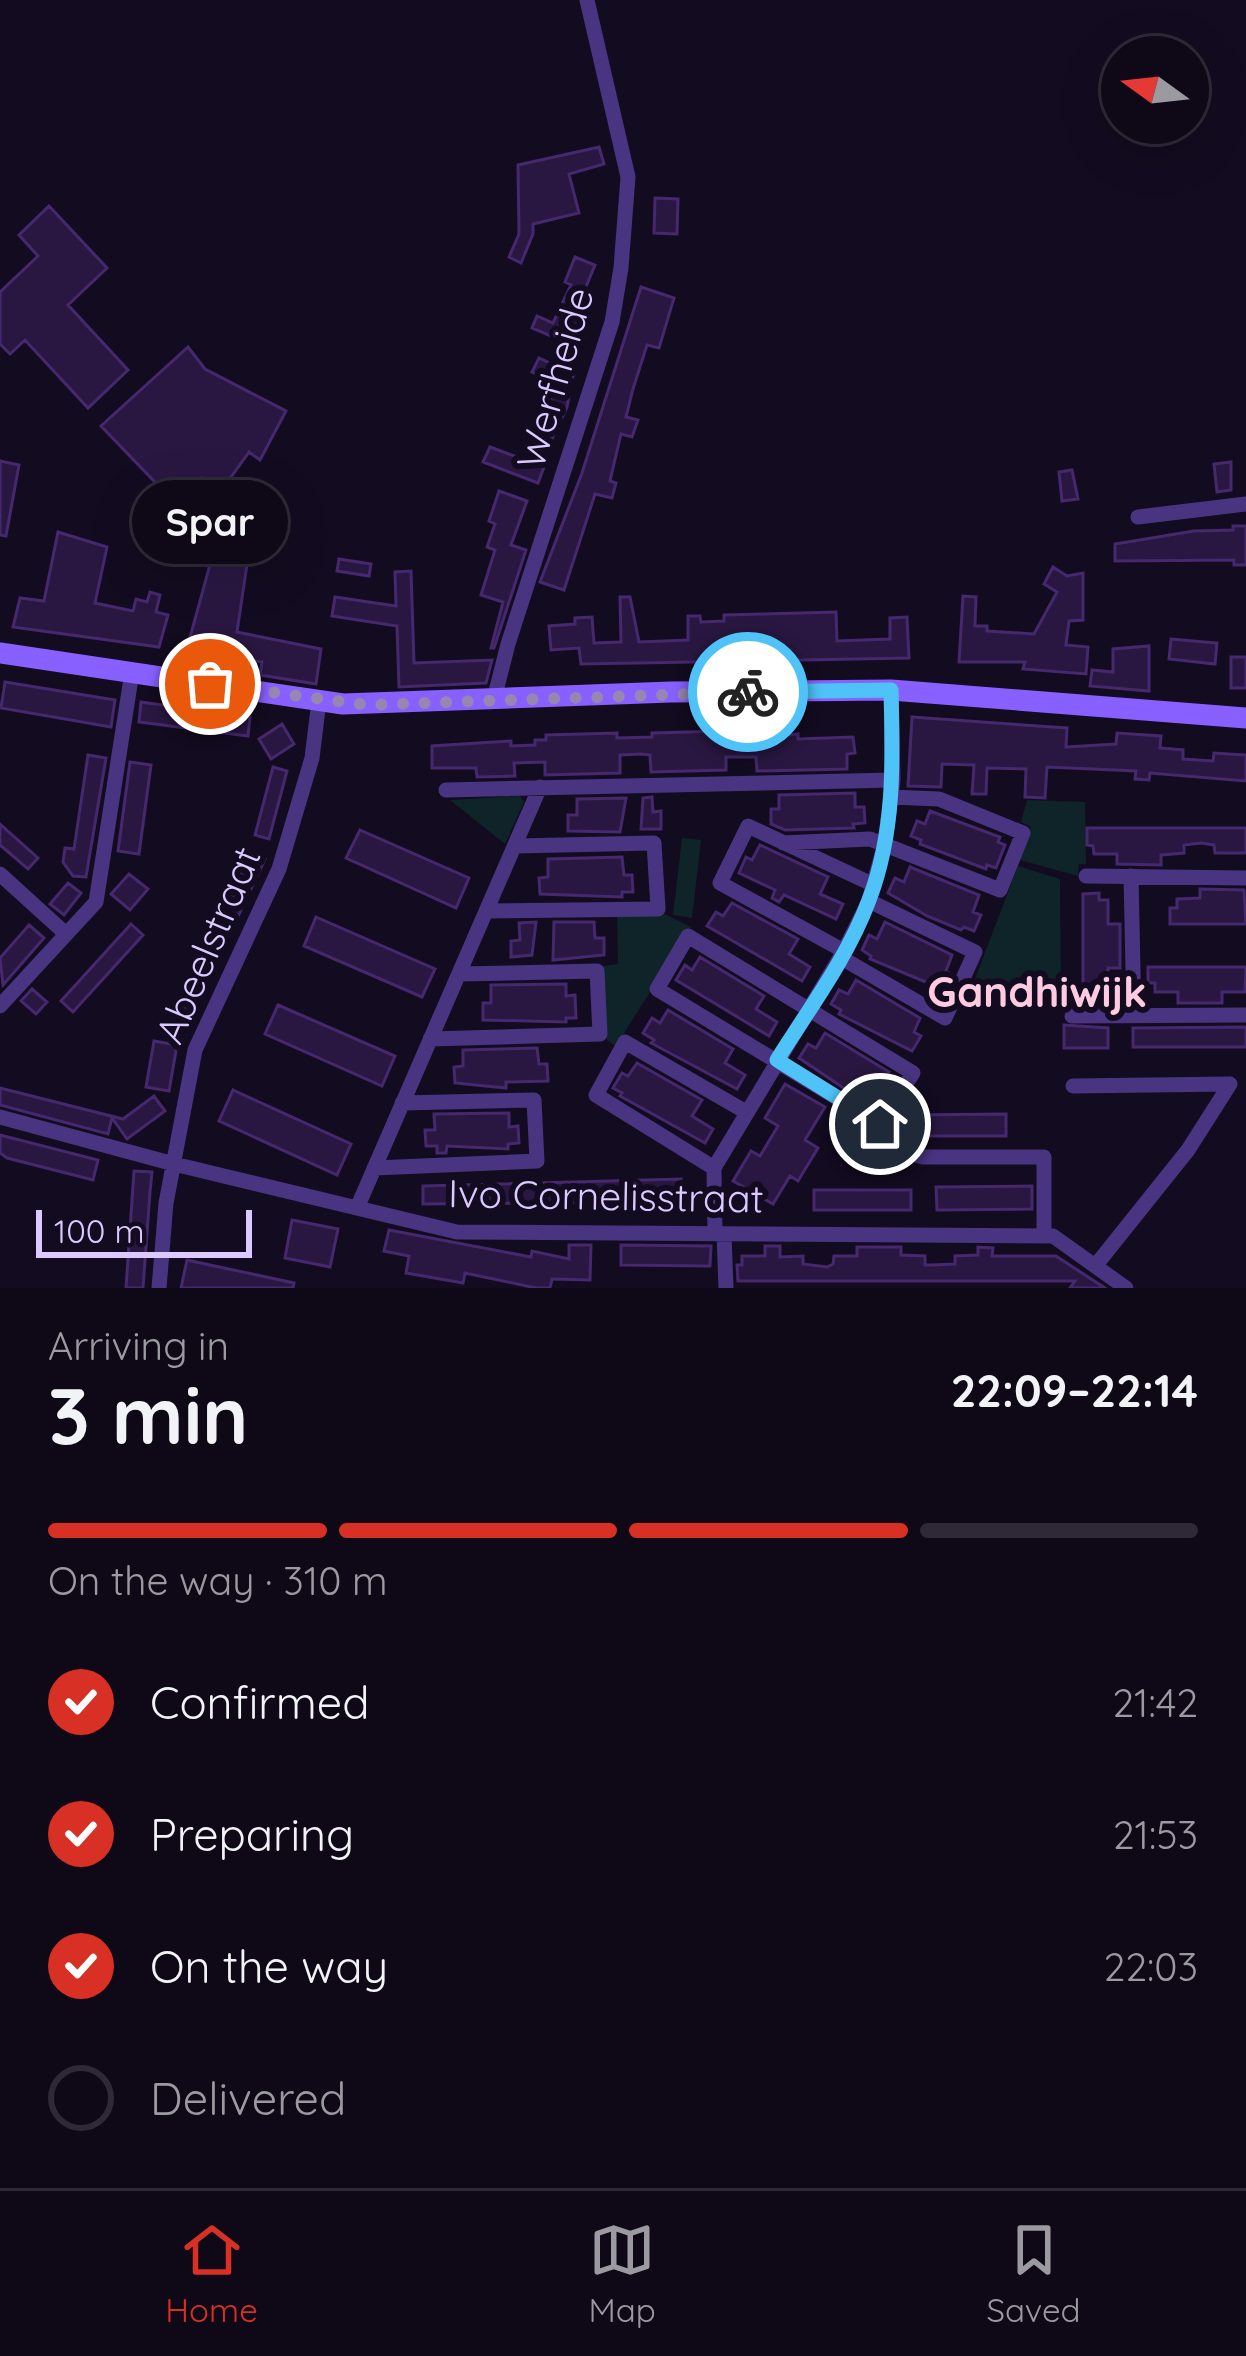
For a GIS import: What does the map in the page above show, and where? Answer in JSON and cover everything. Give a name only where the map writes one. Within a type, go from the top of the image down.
[{"type":"street","name":"Werfheide","points":[[494,699],[611,322],[621,268],[628,177],[587,0]]},
{"type":"street","points":[[1138,517],[1246,504]]},
{"type":"street","points":[[0,652],[367,705],[671,692],[891,690],[1246,718]]},
{"type":"street","points":[[0,1006],[96,902],[132,672]]},
{"type":"street","points":[[726,1288],[714,1168],[842,954],[872,893],[892,789],[891,690]]},
{"type":"street","name":"Abeelstraat","points":[[159,1288],[166,1203],[195,1050],[278,868],[312,758],[319,701]]},
{"type":"street","points":[[357,1208],[540,787]]},
{"type":"street","points":[[446,790],[892,789],[939,799],[1023,833],[1000,890],[870,838],[783,843]]},
{"type":"street","points":[[748,826],[783,843],[975,952],[945,1018],[720,883],[748,826]]},
{"type":"street","points":[[486,911],[658,909],[654,843],[515,846]]},
{"type":"street","points":[[0,874],[66,934]]},
{"type":"street","points":[[1086,876],[1246,878]]},
{"type":"street","points":[[1131,876],[1134,1016]]},
{"type":"street","points":[[880,1124],[914,1073],[688,935],[657,989],[880,1124],[899,1151],[923,1157],[1044,1157],[1044,1236]]},
{"type":"street","points":[[430,1039],[600,1034],[598,971],[459,974]]},
{"type":"street","points":[[1072,1016],[1246,1015]]},
{"type":"street","points":[[714,1168],[596,1095],[625,1042],[746,1112]]},
{"type":"street","points":[[1073,1086],[1231,1084],[1188,1150],[1096,1265]]},
{"type":"street","points":[[374,1168],[537,1161],[533,1100],[403,1103]]},
{"type":"street","name":"Ivo Cornelisstraat","points":[[0,1117],[458,1232],[1053,1236],[1126,1288]]},
{"type":"green space","points":[[520,796],[524,802],[505,844],[450,800]]},
{"type":"green space","points":[[1027,800],[1085,802],[1086,864],[1079,864],[1078,876],[1020,860],[1031,827],[1021,822]]},
{"type":"green space","points":[[682,838],[701,840],[692,918],[673,915]]},
{"type":"green space","points":[[1018,866],[1060,879],[1061,1007],[1006,1008],[971,989]]},
{"type":"green space","points":[[663,913],[691,927],[616,1046],[607,1040],[603,966],[618,964],[617,915]]},
{"type":"building","points":[[599,147],[604,164],[569,174],[579,213],[533,224],[521,263],[509,257],[519,234],[518,165]]},
{"type":"building","points":[[655,198],[678,199],[677,234],[654,233]]},
{"type":"building","points":[[49,206],[107,268],[68,305],[128,370],[88,408],[25,340],[10,354],[0,344],[0,292],[38,256],[19,235]]},
{"type":"building","points":[[575,257],[595,265],[578,306],[587,310],[577,333],[584,337],[579,348],[532,328],[537,316],[553,323],[571,285],[565,282]]},
{"type":"building","points":[[641,287],[674,298],[659,348],[647,345],[633,389],[626,417],[638,420],[632,437],[621,434],[610,481],[616,483],[612,498],[595,494],[564,590],[540,582],[582,473]]},
{"type":"building","points":[[188,347],[205,369],[286,411],[260,460],[249,452],[231,477],[241,486],[226,499],[202,478],[179,507],[101,426]]},
{"type":"building","points":[[539,358],[574,374],[565,395],[569,397],[567,407],[552,439],[535,431],[557,384],[532,372]]},
{"type":"building","points":[[490,447],[544,467],[538,483],[483,462]]},
{"type":"building","points":[[0,461],[19,465],[6,536],[0,535]]},
{"type":"building","points":[[1231,462],[1231,490],[1217,492],[1214,464]]},
{"type":"building","points":[[1072,470],[1078,499],[1062,501],[1059,472]]},
{"type":"building","points":[[499,491],[527,501],[511,545],[526,550],[491,648],[503,602],[481,595],[495,550],[487,547]]},
{"type":"building","points":[[1233,526],[1246,526],[1246,565],[1234,565],[1234,560],[1115,561],[1115,544],[1194,531],[1233,530]]},
{"type":"building","points":[[58,532],[107,547],[95,603],[133,611],[136,599],[147,602],[150,592],[160,595],[156,612],[168,615],[159,647],[13,627],[20,598],[44,601]]},
{"type":"building","points":[[217,539],[250,544],[237,632],[321,649],[316,684],[260,675],[262,662],[186,652]]},
{"type":"building","points":[[339,559],[371,564],[369,576],[337,571]]},
{"type":"building","points":[[1053,567],[1067,576],[1083,573],[1083,620],[1069,621],[1066,645],[1088,647],[1086,674],[1023,669],[1025,662],[959,662],[963,596],[976,597],[975,626],[1034,634],[1057,592],[1044,584]]},
{"type":"building","points":[[411,571],[414,663],[492,660],[486,683],[399,687],[397,626],[332,616],[335,597],[396,606],[395,572]]},
{"type":"building","points":[[620,597],[630,597],[639,642],[688,640],[688,616],[700,616],[701,622],[724,621],[724,615],[836,612],[837,641],[890,639],[890,618],[907,617],[909,658],[581,664],[579,648],[551,650],[549,626],[575,624],[575,618],[592,617],[594,643],[621,642]]},
{"type":"building","points":[[1171,639],[1217,643],[1215,664],[1169,659]]},
{"type":"building","points":[[1149,646],[1149,691],[1090,686],[1092,670],[1113,672],[1113,649]]},
{"type":"building","points":[[1231,657],[1246,657],[1246,688],[1231,688]]},
{"type":"building","points":[[5,682],[115,700],[111,727],[1,708]]},
{"type":"building","points":[[141,702],[250,717],[248,736],[139,722]]},
{"type":"building","points":[[912,717],[1067,728],[1066,747],[1116,744],[1117,733],[1161,736],[1160,748],[1183,750],[1183,759],[1213,761],[1214,753],[1246,755],[1246,781],[1150,773],[1149,780],[1135,779],[1136,771],[1047,767],[1045,798],[1025,797],[1026,769],[987,768],[986,794],[972,794],[974,765],[942,764],[941,787],[908,786]]},
{"type":"building","points":[[282,724],[294,744],[271,759],[259,739]]},
{"type":"building","points":[[723,731],[723,736],[734,735],[734,740],[798,734],[798,739],[853,737],[855,753],[847,754],[847,769],[757,771],[756,757],[726,757],[726,770],[651,772],[650,755],[641,754],[620,755],[620,773],[545,775],[545,762],[514,763],[515,776],[477,777],[476,768],[432,768],[432,746],[511,741],[511,746],[535,745],[535,740],[546,740],[546,735],[617,733],[617,738]]},
{"type":"building","points":[[88,755],[106,758],[86,877],[73,876],[63,862],[65,848],[74,849]]},
{"type":"building","points":[[130,762],[151,765],[139,854],[118,851]]},
{"type":"building","points":[[273,767],[287,771],[269,839],[255,835]]},
{"type":"building","points":[[855,793],[855,807],[864,807],[865,823],[853,824],[854,828],[785,830],[771,824],[771,809],[779,809],[779,795]]},
{"type":"building","points":[[652,797],[653,812],[661,811],[661,829],[641,829],[643,798]]},
{"type":"building","points":[[626,798],[620,832],[568,831],[568,815],[577,815],[577,799]]},
{"type":"building","points":[[930,811],[1000,837],[998,842],[1005,845],[996,868],[987,865],[986,869],[920,844],[921,840],[911,836],[917,821],[925,824]]},
{"type":"building","points":[[0,824],[38,858],[28,869],[0,845]]},
{"type":"building","points":[[1087,828],[1246,828],[1246,853],[1215,853],[1214,845],[1201,843],[1184,845],[1184,853],[1161,855],[1161,865],[1117,864],[1117,854],[1094,854],[1093,846],[1087,845]]},
{"type":"building","points":[[360,830],[469,878],[456,908],[346,858]]},
{"type":"building","points":[[760,845],[828,877],[820,894],[843,904],[836,919],[784,895],[779,902],[772,898],[775,890],[739,873],[746,857],[752,860]]},
{"type":"building","points":[[250,852],[265,859],[187,1025],[172,1018]]},
{"type":"building","points":[[622,857],[624,875],[632,875],[633,892],[622,892],[622,897],[540,894],[539,878],[548,877],[548,859]]},
{"type":"building","points":[[910,867],[979,895],[973,912],[981,915],[974,931],[927,916],[888,893],[895,878],[904,882]]},
{"type":"building","points":[[129,874],[148,889],[130,910],[111,894]]},
{"type":"building","points":[[68,883],[81,893],[64,915],[50,904]]},
{"type":"building","points":[[1200,889],[1244,890],[1246,924],[1170,924],[1170,908],[1177,908],[1177,899],[1200,898]]},
{"type":"building","points":[[1099,893],[1099,900],[1108,900],[1108,924],[1120,924],[1120,968],[1108,968],[1108,991],[1099,991],[1099,998],[1083,998],[1083,894]]},
{"type":"building","points":[[732,903],[798,939],[789,954],[810,967],[802,981],[707,926],[716,912],[723,916]]},
{"type":"building","points":[[316,917],[435,969],[422,997],[304,946]]},
{"type":"building","points":[[536,922],[532,955],[511,957],[511,941],[520,940],[519,923]]},
{"type":"building","points":[[554,922],[594,922],[595,938],[604,938],[604,955],[553,960]]},
{"type":"building","points":[[885,922],[952,955],[946,971],[952,974],[945,990],[870,959],[862,950],[869,935],[877,939]]},
{"type":"building","points":[[131,924],[143,935],[73,1012],[61,1001]]},
{"type":"building","points":[[29,925],[44,938],[3,985],[0,958]]},
{"type":"building","points":[[700,957],[764,996],[756,1009],[777,1022],[769,1036],[676,980],[685,965],[692,970]]},
{"type":"building","points":[[1148,967],[1246,967],[1245,992],[1222,992],[1222,1003],[1178,1003],[1178,992],[1155,992],[1155,983],[1148,983]]},
{"type":"building","points":[[856,980],[920,1018],[914,1032],[921,1036],[912,1051],[839,1014],[841,1010],[831,1004],[839,990],[848,994]]},
{"type":"building","points":[[566,984],[566,996],[575,995],[576,1018],[566,1018],[566,1022],[483,1020],[483,1003],[491,1003],[491,985]]},
{"type":"building","points":[[32,989],[47,1002],[36,1014],[21,1001]]},
{"type":"building","points":[[278,1005],[395,1056],[382,1086],[265,1034]]},
{"type":"building","points":[[668,1010],[733,1049],[725,1063],[745,1075],[737,1089],[651,1043],[654,1040],[643,1033],[652,1018],[660,1023]]},
{"type":"building","points":[[1064,1025],[1108,1028],[1108,1048],[1064,1048]]},
{"type":"building","points":[[1246,1027],[1246,1047],[1133,1047],[1133,1028]]},
{"type":"building","points":[[825,1033],[889,1072],[881,1087],[887,1091],[878,1105],[799,1058],[808,1044],[816,1048]]},
{"type":"building","points":[[154,1041],[177,1045],[169,1091],[146,1087]]},
{"type":"building","points":[[537,1048],[539,1064],[547,1064],[548,1081],[506,1082],[506,1088],[455,1083],[454,1067],[463,1066],[463,1050]]},
{"type":"building","points":[[637,1063],[702,1100],[692,1116],[713,1129],[705,1143],[613,1088],[622,1073],[628,1076]]},
{"type":"building","points":[[785,1084],[825,1107],[805,1140],[818,1148],[798,1181],[790,1176],[773,1204],[733,1181],[751,1151],[760,1156],[778,1126],[765,1118]]},
{"type":"building","points":[[0,1088],[123,1119],[154,1096],[165,1111],[127,1139],[112,1118],[108,1134],[0,1105]]},
{"type":"building","points":[[233,1090],[351,1144],[337,1175],[219,1121]]},
{"type":"building","points":[[509,1113],[509,1127],[518,1126],[519,1143],[508,1144],[508,1149],[447,1146],[446,1153],[437,1153],[437,1146],[426,1146],[425,1130],[435,1130],[434,1114]]},
{"type":"building","points":[[1006,1114],[1006,1136],[903,1136],[903,1115]]},
{"type":"building","points":[[0,1135],[98,1160],[93,1180],[7,1158],[0,1153]]},
{"type":"building","points":[[134,1171],[152,1172],[143,1288],[126,1288]]},
{"type":"building","points":[[681,1179],[682,1202],[423,1204],[423,1186]]},
{"type":"building","points":[[1032,1186],[1032,1209],[937,1210],[936,1187]]},
{"type":"building","points":[[814,1190],[911,1190],[911,1210],[814,1210]]},
{"type":"building","points":[[292,1220],[338,1229],[330,1267],[285,1258]]},
{"type":"building","points":[[389,1230],[531,1257],[532,1251],[569,1259],[569,1245],[591,1245],[590,1280],[552,1279],[550,1288],[536,1288],[465,1273],[463,1283],[406,1273],[409,1256],[384,1251]]},
{"type":"building","points":[[621,1245],[711,1246],[710,1266],[621,1265]]},
{"type":"building","points":[[765,1246],[780,1246],[780,1257],[803,1256],[803,1264],[827,1267],[834,1256],[857,1256],[857,1247],[901,1247],[901,1255],[925,1256],[925,1265],[955,1264],[955,1256],[978,1255],[978,1247],[993,1248],[992,1256],[1056,1256],[1105,1288],[1070,1288],[1075,1281],[738,1281],[742,1256],[765,1256]]},
{"type":"building","points":[[187,1260],[294,1283],[293,1288],[181,1288]]},
{"type":"way so far","points":[[210,684],[367,705],[748,692]]},
{"type":"place","name":"Spar","points":[[210,684]]},
{"type":"district","name":"Gandhiwijk","points":[[1037,992]]},
{"type":"route","points":[[748,692],[891,690],[893,780],[885,844],[869,901],[777,1060],[880,1124]]}]
